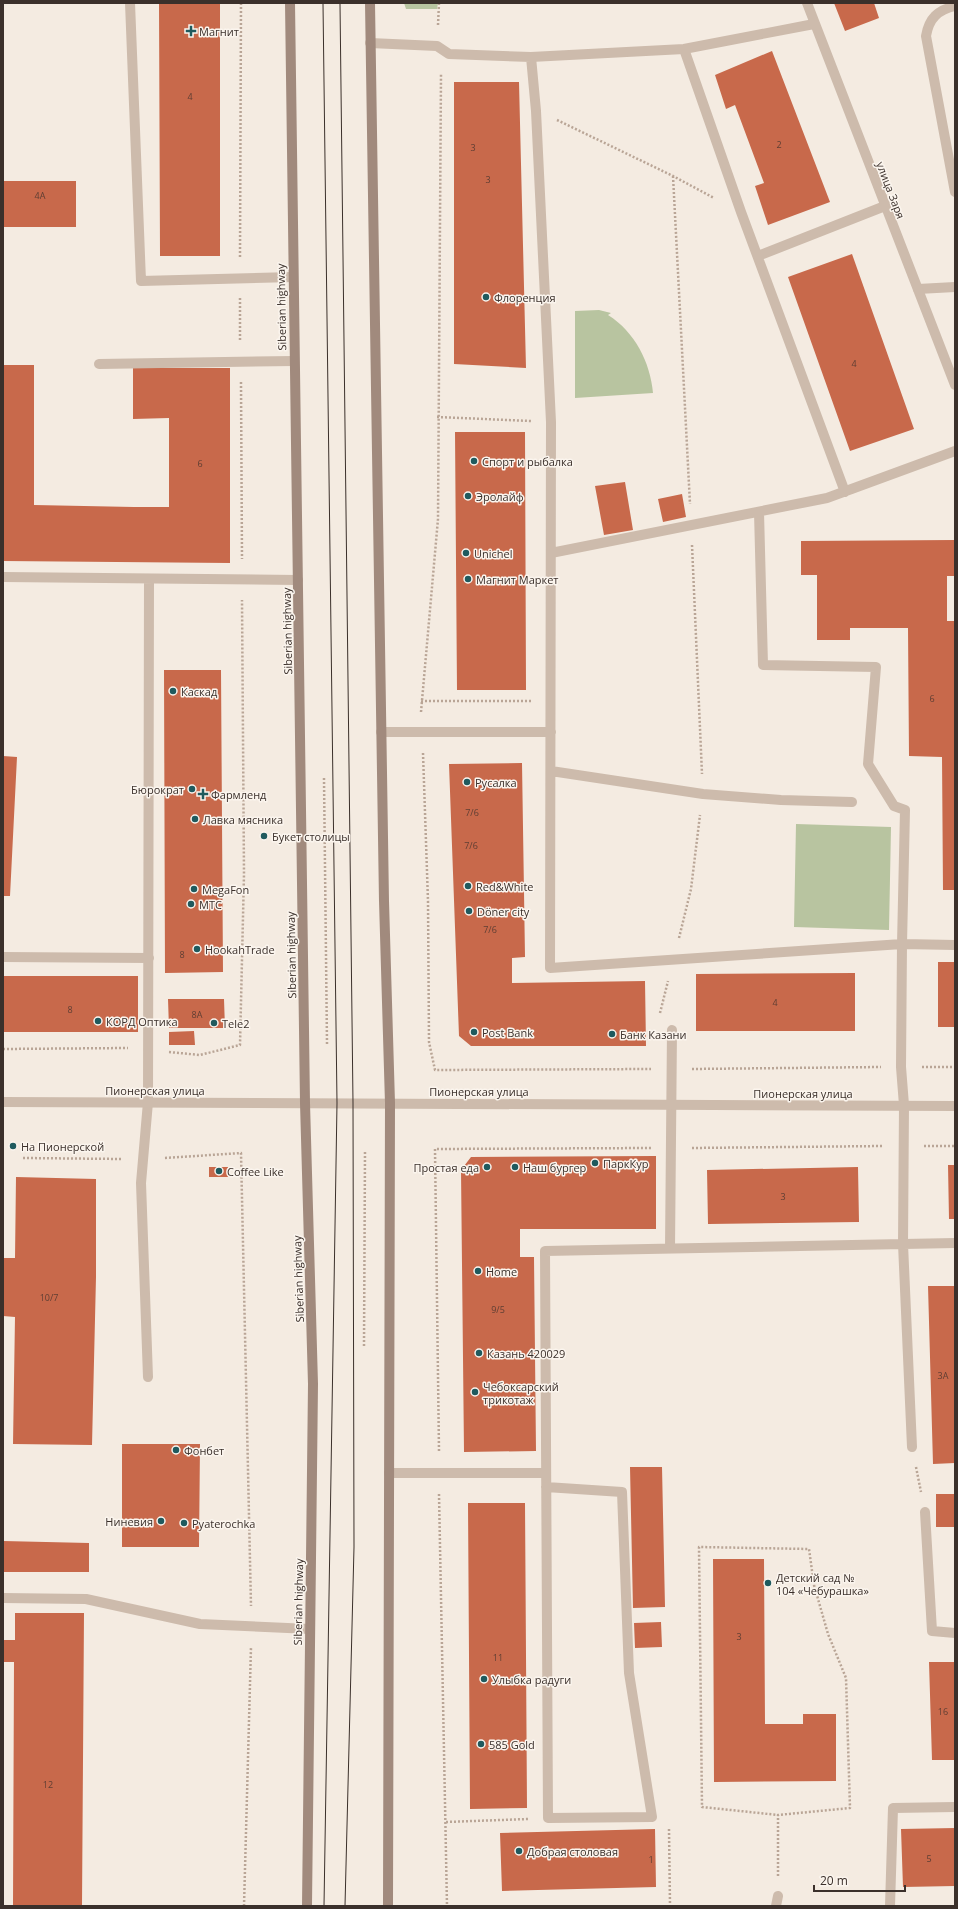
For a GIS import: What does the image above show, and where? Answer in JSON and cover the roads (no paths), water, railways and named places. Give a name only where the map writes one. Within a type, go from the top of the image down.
[{"type":"main road","name":"Siberian highway","points":[[290,3],[305,1103],[313,1384],[307,1906]]},
{"type":"main road","points":[[370,3],[381,732],[390,1104],[388,1906]]},
{"type":"street","points":[[130,3],[141,281],[293,277]]},
{"type":"street","name":"улица Заря","points":[[807,3],[955,385]]},
{"type":"street","points":[[955,6],[945,8],[936,13],[928,25],[926,36],[955,192]]},
{"type":"street","points":[[370,43],[436,46],[449,54],[531,57],[684,49],[814,24]]},
{"type":"street","points":[[684,49],[741,212],[845,492]]},
{"type":"street","points":[[531,57],[536,111],[551,422],[550,968],[902,944],[955,945]]},
{"type":"street","points":[[758,256],[885,206]]},
{"type":"street","points":[[918,289],[955,287]]},
{"type":"street","points":[[99,364],[294,361]]},
{"type":"street","points":[[551,553],[827,498],[955,451]]},
{"type":"street","points":[[759,512],[763,665],[876,667],[868,764],[894,806],[905,810],[901,1067],[904,1105],[903,1244],[912,1447]]},
{"type":"street","points":[[3,577],[298,580]]},
{"type":"street","points":[[148,1377],[141,1183],[148,1102],[149,1050],[149,579]]},
{"type":"street","points":[[381,732],[551,732]]},
{"type":"street","points":[[551,771],[703,794],[781,800],[852,802]]},
{"type":"street","points":[[3,957],[149,958]]},
{"type":"street","points":[[670,1248],[670,1104],[672,1030]]},
{"type":"street","name":"Пионерская улица","points":[[3,1102],[955,1106]]},
{"type":"street","points":[[546,1487],[622,1492],[629,1673],[652,1817],[548,1818],[546,1487],[545,1251],[955,1243]]},
{"type":"street","points":[[389,1473],[546,1473]]},
{"type":"street","points":[[925,1512],[932,1632],[955,1633]]},
{"type":"street","points":[[3,1598],[86,1599],[200,1624],[252,1628],[310,1629]]},
{"type":"street","points":[[890,1906],[893,1808],[955,1807]]},
{"type":"tram line","points":[[323,3],[337,1103],[324,1906]]},
{"type":"tram line","points":[[340,3],[353,1103],[354,1547],[345,1906]]},
{"type":"place","name":"Магнит","points":[[191,31]]},
{"type":"place","name":"Флоренция","points":[[486,297]]},
{"type":"place","name":"Спорт и рыбалка","points":[[474,461]]},
{"type":"place","name":"Эролайф","points":[[468,496]]},
{"type":"place","name":"Unichel","points":[[466,553]]},
{"type":"place","name":"Магнит Маркет","points":[[468,579]]},
{"type":"place","name":"Каскад","points":[[173,691]]},
{"type":"place","name":"Русалка","points":[[467,782]]},
{"type":"place","name":"Бюрократ","points":[[192,789]]},
{"type":"place","name":"Фармленд","points":[[203,794]]},
{"type":"place","name":"Лавка мясника","points":[[195,819]]},
{"type":"place","name":"Букет столицы","points":[[264,836]]},
{"type":"place","name":"Red&White","points":[[468,886]]},
{"type":"place","name":"MegaFon","points":[[194,889]]},
{"type":"place","name":"МТС","points":[[191,904]]},
{"type":"place","name":"Döner city","points":[[469,911]]},
{"type":"place","name":"HookahTrade","points":[[197,949]]},
{"type":"place","name":"КОРД Оптика","points":[[98,1021]]},
{"type":"place","name":"Tele2","points":[[214,1023]]},
{"type":"place","name":"Post Bank","points":[[474,1032]]},
{"type":"place","name":"Банк Казани","points":[[612,1034]]},
{"type":"place","name":"На Пионерской","points":[[13,1146]]},
{"type":"place","name":"ПаркКур","points":[[595,1163]]},
{"type":"place","name":"Простая еда","points":[[487,1167]]},
{"type":"place","name":"Наш бургер","points":[[515,1167]]},
{"type":"place","name":"Coffee Like","points":[[219,1171]]},
{"type":"place","name":"Home","points":[[478,1271]]},
{"type":"place","name":"Казань 420029","points":[[479,1353]]},
{"type":"place","name":"Чебоксарский трикотаж","points":[[475,1392]]},
{"type":"place","name":"Фонбет","points":[[176,1450]]},
{"type":"place","name":"Ниневия","points":[[161,1521]]},
{"type":"place","name":"Pyaterochka","points":[[184,1523]]},
{"type":"place","name":"Детский сад № 104 «Чебурашка»","points":[[768,1583]]},
{"type":"place","name":"Улыбка радуги","points":[[484,1679]]},
{"type":"place","name":"585 Gold","points":[[481,1744]]},
{"type":"place","name":"Добрая столовая","points":[[519,1851]]}]
